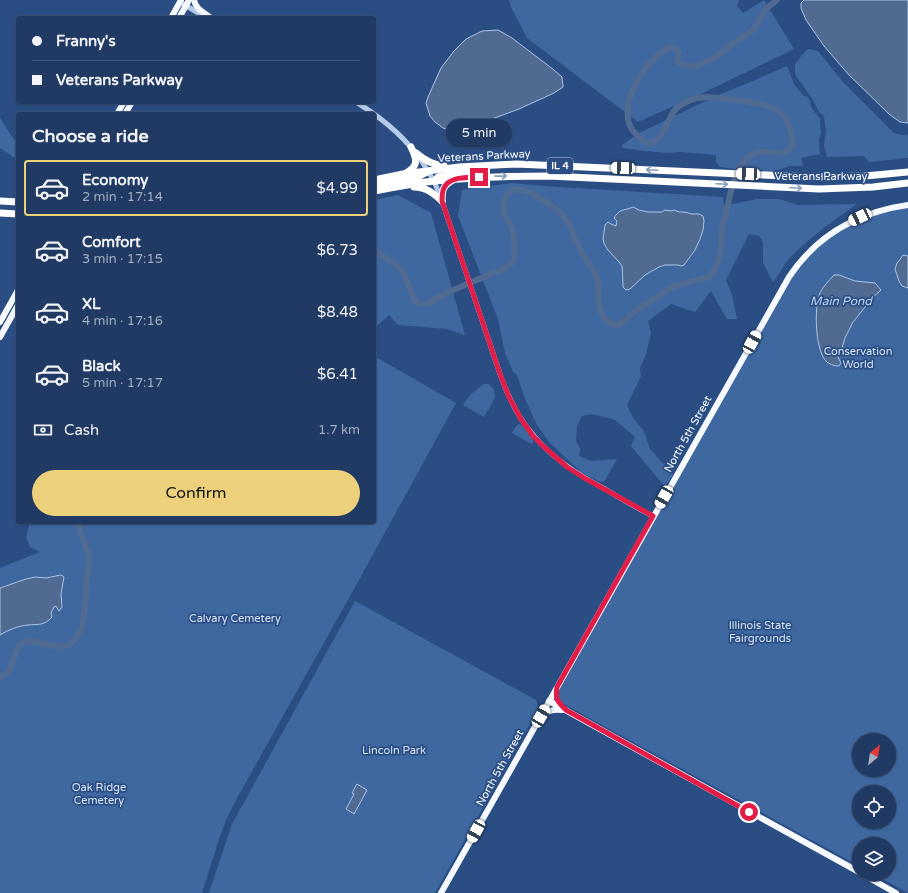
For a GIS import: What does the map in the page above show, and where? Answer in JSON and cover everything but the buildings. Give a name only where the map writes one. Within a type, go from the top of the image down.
[{"type":"highway","points":[[403,174],[411,170],[415,164],[416,159],[411,147]]},
{"type":"highway","points":[[416,153],[430,162],[439,165],[476,163],[484,166]]},
{"type":"highway","points":[[434,181],[438,177],[451,174],[534,165]]},
{"type":"highway","name":"Veterans Parkway","points":[[376,180],[403,174],[459,167],[534,165],[810,177],[865,176],[908,172]]},
{"type":"highway","points":[[376,190],[418,177],[428,171]]},
{"type":"highway","name":"Veterans Parkway","points":[[376,190],[455,179],[533,176],[805,188],[839,188],[908,183]]},
{"type":"highway","points":[[442,201],[445,186],[455,179]]},
{"type":"highway","points":[[376,190],[386,192],[419,187],[430,191],[442,201]]},
{"type":"highway","points":[[2,202],[16,202]]},
{"type":"highway","points":[[0,214],[16,215]]},
{"type":"main road","points":[[194,0],[197,9],[208,16]]},
{"type":"main road","points":[[172,16],[180,1]]},
{"type":"main road","points":[[180,16],[188,3]]},
{"type":"main road","name":"North 5th Street","points":[[441,893],[789,277],[800,262],[824,239],[835,231],[852,221],[878,211],[908,205]]},
{"type":"main road","points":[[0,322],[16,294]]},
{"type":"main road","points":[[0,337],[16,309]]},
{"type":"main road","points":[[557,687],[557,700],[566,710]]},
{"type":"main road","points":[[549,701],[852,868]]},
{"type":"main road","points":[[541,716],[554,709],[566,710]]},
{"type":"main road","points":[[875,881],[896,893]]},
{"type":"street","points":[[180,1],[188,3],[205,16]]},
{"type":"street","points":[[359,104],[371,112]]},
{"type":"street","points":[[376,115],[398,133],[411,147],[434,181],[500,374],[513,405],[521,419],[533,436],[558,460],[586,479],[653,516]]},
{"type":"green space","points":[[509,0],[739,0],[737,6],[743,13],[764,0],[794,49],[703,93],[638,122],[527,38]]},
{"type":"green space","points":[[808,49],[818,51],[843,82],[894,133],[908,135],[908,158],[869,162],[864,156],[827,157],[824,145],[826,131],[824,116],[819,112],[813,100],[795,74],[795,64]]},
{"type":"green space","points":[[787,66],[794,84],[803,95],[808,97],[811,107],[820,119],[820,154],[801,158],[803,166],[790,166],[775,171],[744,169],[745,165],[743,159],[736,169],[720,167],[716,162],[716,155],[679,152],[668,153],[623,148],[622,145],[639,133],[718,95]]},
{"type":"green space","points":[[0,118],[16,143],[16,159],[0,148]]},
{"type":"green space","points":[[512,183],[723,197],[724,206],[757,199],[779,199],[798,205],[857,204],[803,245],[787,261],[773,282],[763,263],[763,242],[759,236],[749,234],[726,280],[732,295],[737,319],[727,319],[711,291],[695,312],[671,304],[648,321],[651,333],[646,354],[640,368],[641,376],[627,405],[633,418],[644,431],[650,449],[673,475],[665,487],[631,446],[635,437],[615,420],[592,414],[582,416],[577,426],[576,441],[580,449],[579,456],[591,461],[617,459],[604,482],[598,481],[581,472],[550,443],[537,425],[525,399],[517,375],[513,372],[505,353],[498,319],[458,216],[462,190]]},
{"type":"green space","points":[[398,195],[431,213],[465,335],[447,329],[398,325],[389,315],[376,327],[376,200]]},
{"type":"green space","name":"Illinois State Fairgrounds","points":[[908,207],[908,893],[887,881],[896,881],[896,837],[852,837],[852,862],[562,703],[558,696],[559,690],[791,278],[824,242],[851,225],[878,214]]},
{"type":"green space","points":[[376,357],[456,403],[236,800],[219,839],[202,893],[0,893],[0,568],[40,552],[30,547],[26,537],[29,524],[376,524]]},
{"type":"green space","points":[[484,384],[489,384],[494,390],[495,398],[484,417],[463,405],[471,394]]},
{"type":"green space","points":[[520,424],[533,440],[532,444],[512,433],[517,425]]},
{"type":"green space","name":"Lincoln Park","points":[[355,601],[536,700],[538,706],[537,711],[435,893],[209,893],[232,824]]},
{"type":"water","points":[[804,0],[908,0],[908,123],[900,122],[890,115],[849,75],[824,46],[806,20],[801,8],[801,3]]},
{"type":"water","points":[[498,30],[512,38],[562,77],[563,87],[554,93],[519,109],[458,133],[443,128],[430,116],[426,103],[441,68],[454,51],[466,39],[482,31]]},
{"type":"water","points":[[633,207],[648,212],[674,210],[699,214],[703,216],[704,221],[703,230],[695,250],[684,265],[665,265],[659,267],[645,275],[630,289],[626,290],[623,287],[622,266],[607,249],[603,239],[605,225],[608,222],[616,226],[617,221],[614,218],[616,215],[620,211]]},
{"type":"water","points":[[903,255],[908,256],[908,288],[902,286],[895,269],[897,263]]},
{"type":"water","name":"Main Pond","points":[[834,275],[839,275],[855,281],[875,283],[881,290],[873,297],[853,322],[838,357],[841,363],[839,366],[828,363],[825,360],[819,346],[816,327],[818,299],[820,293]]},
{"type":"water","points":[[61,575],[64,577],[61,594],[62,607],[59,611],[56,606],[51,613],[52,617],[46,622],[17,627],[0,635],[0,588],[35,577],[46,578]]},
{"type":"water","points":[[357,784],[367,790],[354,814],[346,809],[354,794],[352,793]]},
{"type":"waterway","points":[[376,251],[399,267],[404,274],[415,301],[420,304],[428,304],[444,294],[511,264],[514,256],[514,239],[511,225],[505,215],[503,205],[506,195],[511,191],[518,190],[525,191],[542,199],[558,211],[568,222],[575,239],[596,276],[599,286],[599,302],[601,312],[605,319],[610,323],[619,325],[634,312],[674,286],[709,277],[717,266],[719,260],[722,228],[732,185],[739,169],[745,160],[753,154],[760,152],[782,153],[790,149],[793,144],[788,124],[781,114],[762,104],[723,98],[696,98],[678,107],[672,114],[660,137],[653,142],[647,143],[640,138],[630,125],[627,113],[629,100],[634,87],[642,74],[660,53],[669,47],[675,48],[679,52],[677,58],[678,62],[684,65],[697,66],[718,56],[729,46],[752,31],[766,9],[777,0]]},
{"type":"waterway","points":[[0,677],[9,670],[17,650],[22,643],[34,641],[52,646],[64,646],[70,644],[81,631],[84,616],[89,557],[81,535],[80,524]]},
{"type":"route","points":[[479,177],[455,179],[449,182],[443,188],[442,201],[500,374],[513,405],[533,436],[558,460],[586,479],[653,516],[557,687],[557,700],[566,710],[749,812]]},
{"type":"park label","name":"Conservation World","points":[[858,357]]},
{"type":"park label","name":"Calvary Cemetery","points":[[235,618]]},
{"type":"park label","name":"Oak Ridge Cemetery","points":[[99,793]]}]
